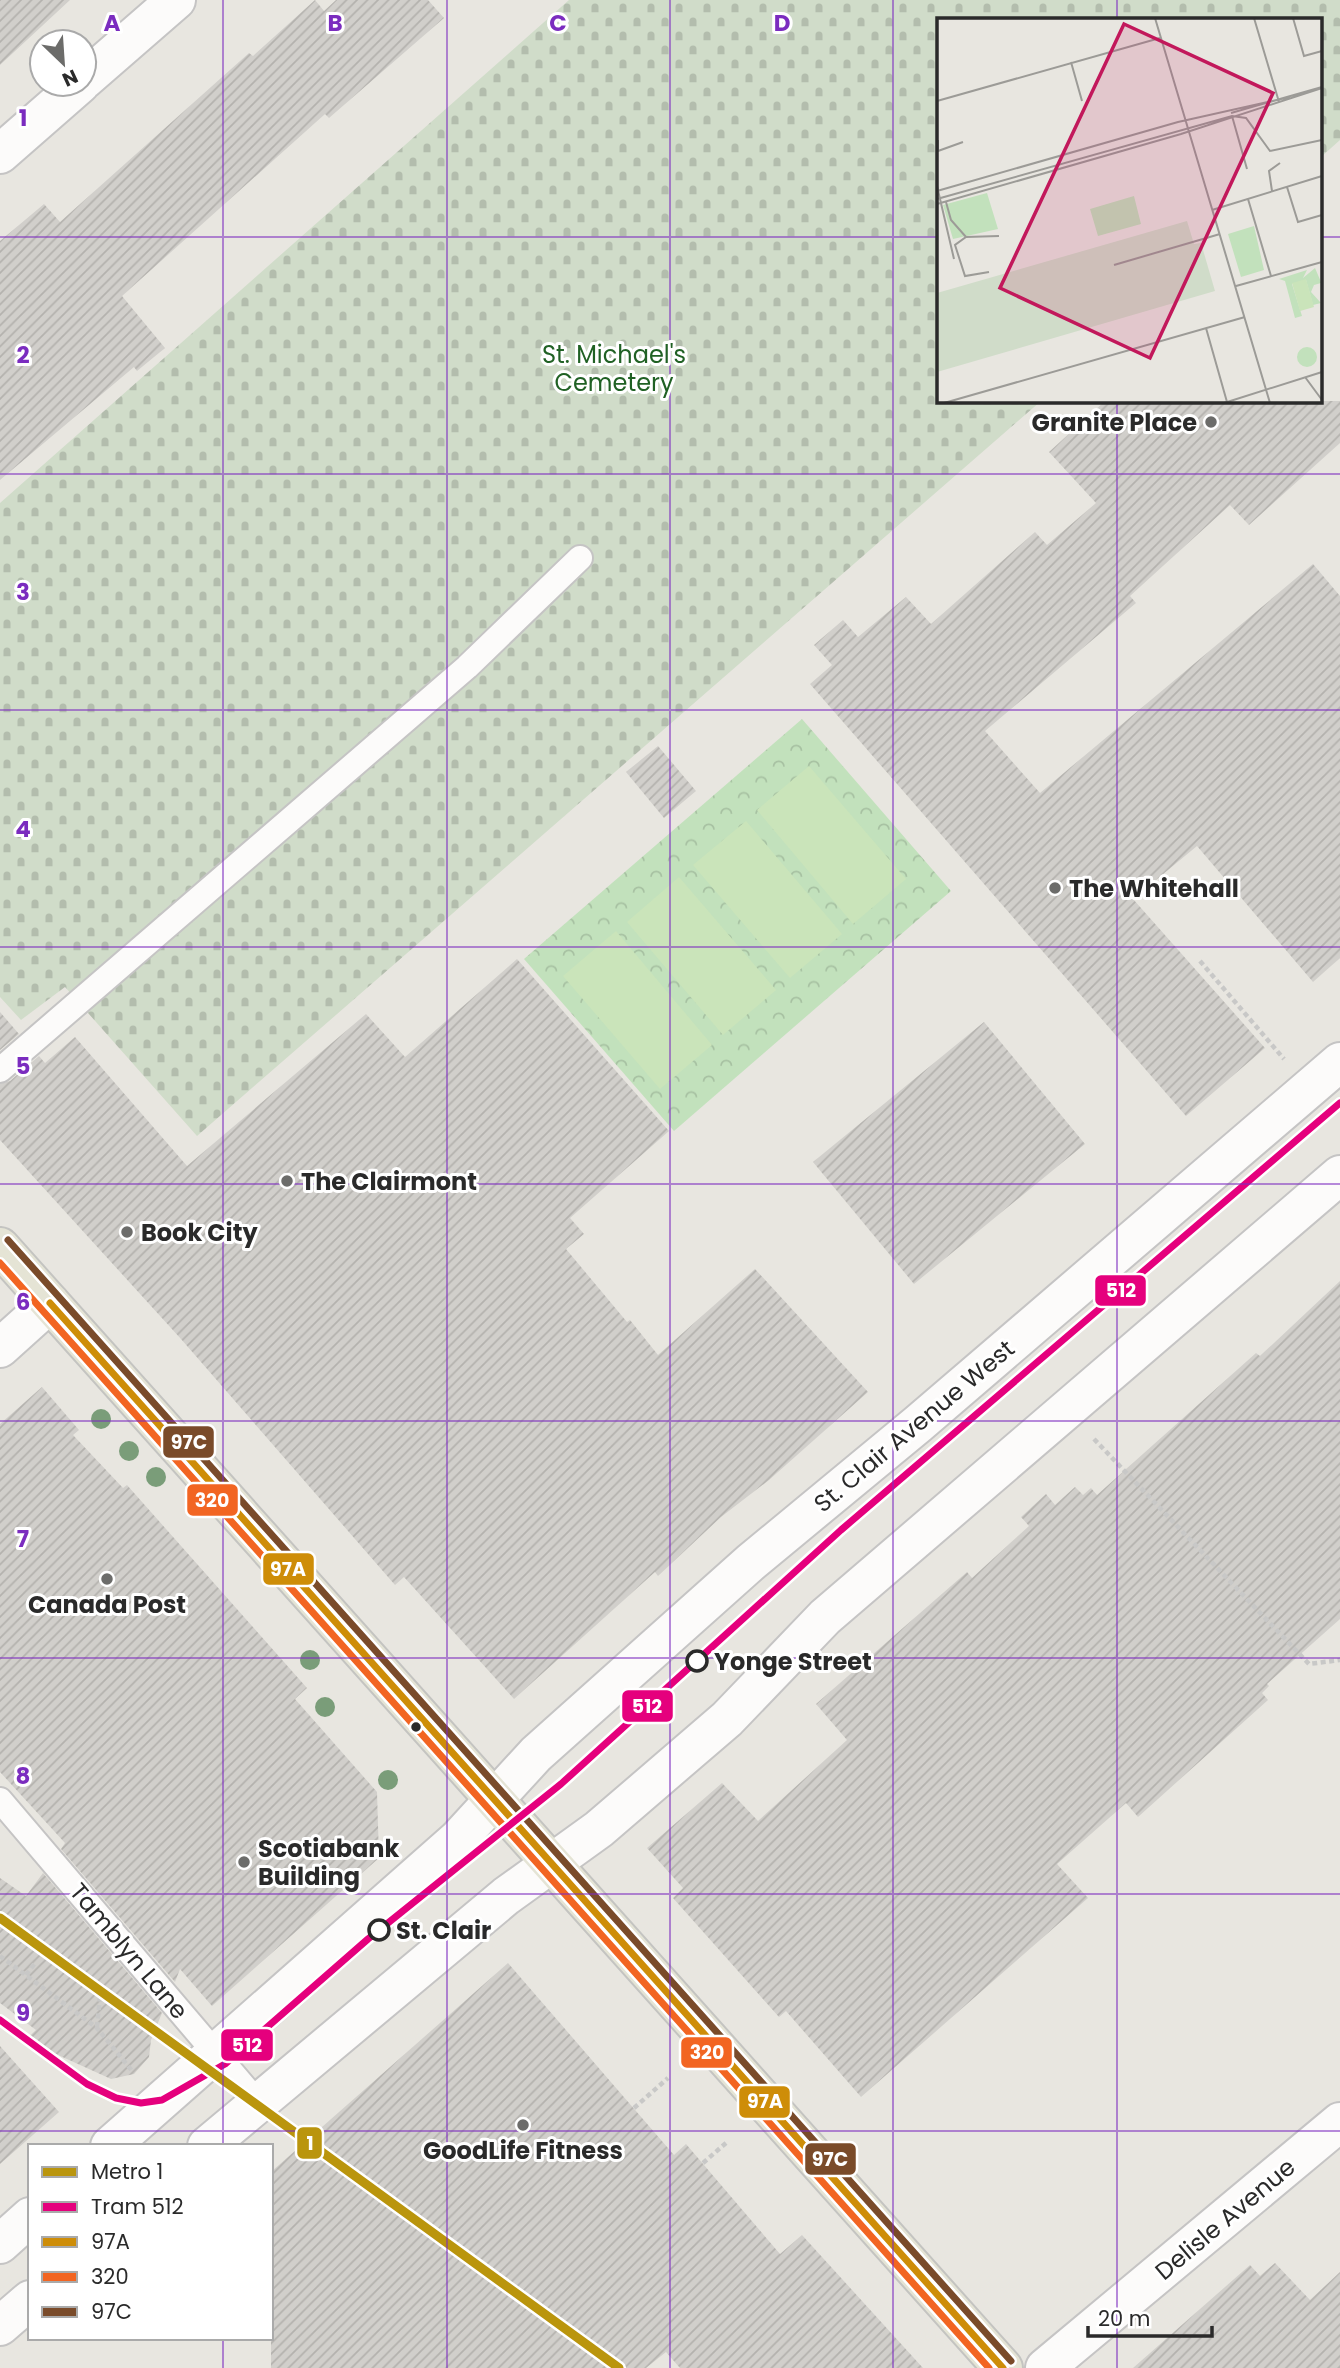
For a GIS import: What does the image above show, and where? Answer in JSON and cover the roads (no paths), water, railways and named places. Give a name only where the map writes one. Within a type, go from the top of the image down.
[{"type":"main road","points":[[98,68],[176,0]]},
{"type":"main road","points":[[0,153],[64,98]]},
{"type":"main road","name":"St. Clair Avenue West","points":[[112,2144],[458,1839],[536,1754],[751,1562],[918,1424],[1340,1062]]},
{"type":"main road","points":[[209,2144],[506,1896],[599,1829],[717,1728],[825,1617],[1340,1175]]},
{"type":"main road","points":[[0,1247],[1003,2368]]},
{"type":"main road","points":[[0,1348],[50,1303]]},
{"type":"main road","name":"Delisle Avenue","points":[[1045,2368],[1340,2122]]},
{"type":"main road","points":[[0,2244],[28,2219]]},
{"type":"main road","points":[[0,2326],[28,2303]]},
{"type":"lane","points":[[0,1070],[467,667],[579,558]]},
{"type":"lane","name":"Tamblyn Lane","points":[[0,1800],[257,2102]]},
{"type":"metro line","name":"1","points":[[0,1918],[619,2368]]},
{"type":"tram line","name":"512","points":[[0,2020],[87,2084],[116,2098],[141,2103],[162,2100],[225,2064],[368,1939],[561,1784],[841,1530],[1340,1103]]},
{"type":"place","name":"Granite Place","points":[[1211,422]]},
{"type":"place","name":"The Whitehall","points":[[1055,888]]},
{"type":"place","name":"The Clairmont","points":[[287,1181]]},
{"type":"place","name":"Book City","points":[[127,1232]]},
{"type":"place","name":"Canada Post","points":[[107,1579]]},
{"type":"place","name":"Yonge Street","points":[[697,1661]]},
{"type":"place","name":"Scotiabank Building","points":[[244,1862]]},
{"type":"place","name":"St. Clair","points":[[379,1930]]},
{"type":"place","name":"GoodLife Fitness","points":[[523,2125]]},
{"type":"park label","name":"St. Michael's Cemetery","points":[[614,368]]}]
